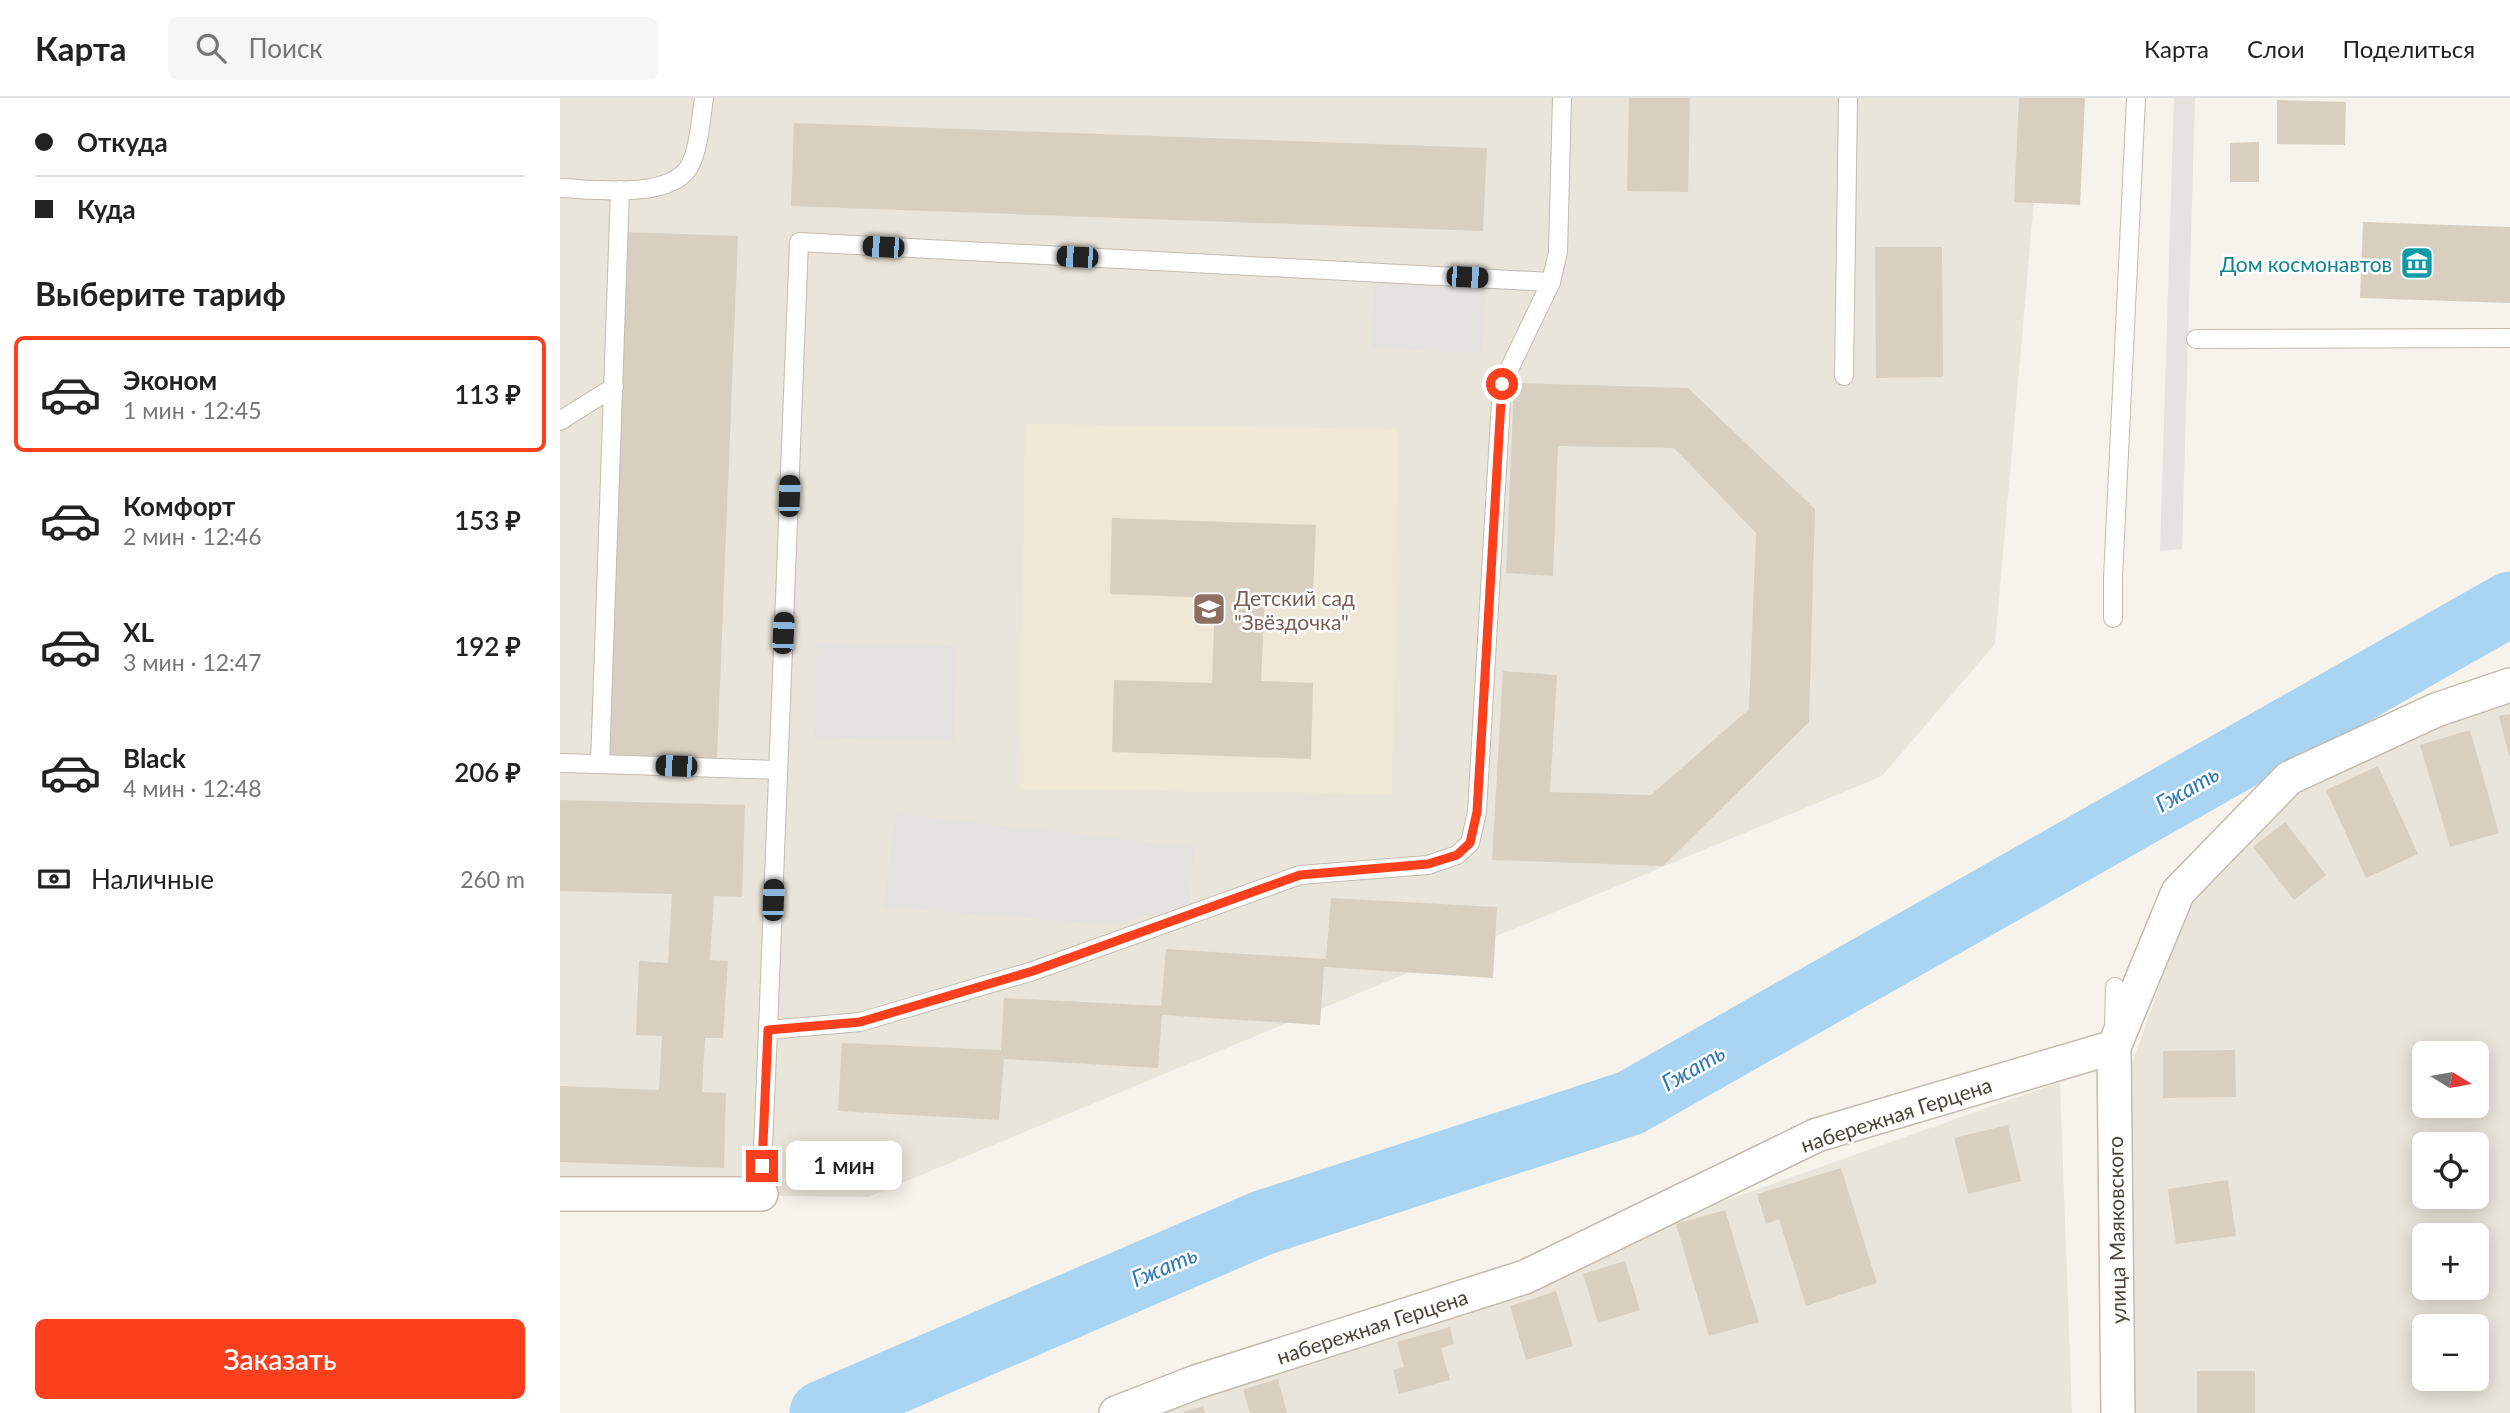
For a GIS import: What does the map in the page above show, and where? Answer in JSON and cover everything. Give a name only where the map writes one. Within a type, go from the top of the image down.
[{"type":"street","points":[[2114,1046],[2178,892],[2289,778],[2436,710],[2510,685]]},
{"type":"street","name":"набережная Герцена","points":[[1116,1413],[1196,1382],[1525,1277],[1817,1135],[2114,1046]]},
{"type":"street","name":"улица Маяковского","points":[[2114,1046],[2118,1413]]},
{"type":"street","points":[[560,1194],[761,1194]]},
{"type":"lane","points":[[560,188],[640,190],[672,182],[689,168],[704,98]]},
{"type":"lane","points":[[768,1030],[860,1022],[1033,971],[1300,875],[1428,864],[1457,855],[1470,843],[1477,812],[1502,384],[1551,282],[1558,252],[1562,98]]},
{"type":"lane","points":[[1844,376],[1848,98]]},
{"type":"lane","points":[[2113,618],[2113,569],[2136,98]]},
{"type":"lane","points":[[600,764],[620,190]]},
{"type":"lane","points":[[761,1194],[799,242],[1551,282]]},
{"type":"lane","points":[[2196,339],[2510,338]]},
{"type":"lane","points":[[560,421],[614,387]]},
{"type":"lane","points":[[560,763],[778,770]]},
{"type":"lane","points":[[2114,1046],[2115,987]]},
{"type":"shaded area","points":[[560,98],[2043,98],[1995,644],[1882,776],[868,1197],[560,1193]]},
{"type":"shaded area","points":[[2174,98],[2195,98],[2182,549],[2160,551]]},
{"type":"shaded area","points":[[1375,283],[1486,288],[1482,353],[1371,348]]},
{"type":"shaded area","name":"Детский сад \"Звёздочка\"","points":[[1025,424],[1398,429],[1392,794],[1020,789]]},
{"type":"shaded area","points":[[817,642],[956,646],[954,741],[815,737]]},
{"type":"shaded area","points":[[2510,696],[2510,1413],[2136,1413],[2132,1064],[2193,890],[2297,788]]},
{"type":"shaded area","points":[[896,814],[1195,847],[1189,904],[1115,925],[883,907]]},
{"type":"shaded area","points":[[2060,1082],[2072,1413],[1151,1413],[1558,1280],[1693,1212]]},
{"type":"building","points":[[1629,98],[1690,98],[1688,192],[1627,191]]},
{"type":"building","points":[[2019,98],[2085,98],[2080,205],[2014,202]]},
{"type":"building","points":[[2277,100],[2346,102],[2345,145],[2277,144]]},
{"type":"building","points":[[794,123],[1487,148],[1483,231],[791,206]]},
{"type":"building","points":[[2259,142],[2259,182],[2230,182],[2230,143]]},
{"type":"building","points":[[2363,222],[2510,227],[2510,303],[2360,298]]},
{"type":"building","points":[[624,232],[738,236],[717,759],[604,754]]},
{"type":"building","points":[[1875,247],[1942,247],[1943,377],[1876,378]]},
{"type":"building","points":[[1514,383],[1688,388],[1815,509],[1809,722],[1663,866],[1492,860],[1503,671],[1557,675],[1550,792],[1651,795],[1749,709],[1756,533],[1674,448],[1558,446],[1553,576],[1506,573]]},
{"type":"building","points":[[1112,518],[1316,525],[1313,598],[1265,596],[1261,681],[1313,683],[1311,759],[1112,752],[1114,680],[1212,683],[1215,598],[1110,594]]},
{"type":"building","points":[[2510,714],[2510,755],[2509,756],[2499,716]]},
{"type":"building","points":[[2470,730],[2499,833],[2450,847],[2420,745]]},
{"type":"building","points":[[2378,766],[2418,854],[2366,878],[2326,790]]},
{"type":"building","points":[[560,800],[745,805],[742,897],[714,896],[710,960],[728,961],[723,1038],[705,1038],[702,1092],[726,1093],[724,1168],[560,1162],[560,1086],[659,1090],[662,1036],[636,1035],[639,961],[668,963],[672,894],[560,891]]},
{"type":"building","points":[[2285,822],[2326,875],[2294,900],[2253,847]]},
{"type":"building","points":[[1331,898],[1497,907],[1493,978],[1324,967],[1320,1025],[1162,1015],[1158,1068],[1004,1059],[999,1120],[838,1111],[842,1043],[1001,1050],[1004,998],[1161,1006],[1166,949],[1326,959]]},
{"type":"building","points":[[2235,1050],[2236,1097],[2163,1098],[2163,1051]]},
{"type":"building","points":[[2008,1125],[2021,1181],[1968,1194],[1954,1138]]},
{"type":"building","points":[[1841,1168],[1877,1283],[1806,1306],[1779,1219],[1766,1224],[1757,1194]]},
{"type":"building","points":[[2228,1180],[2236,1236],[2176,1244],[2168,1189]]},
{"type":"building","points":[[1725,1210],[1759,1322],[1709,1336],[1676,1224]]},
{"type":"building","points":[[1625,1261],[1640,1310],[1598,1323],[1583,1274]]},
{"type":"building","points":[[1556,1291],[1573,1346],[1526,1360],[1510,1306]]},
{"type":"building","points":[[1450,1327],[1454,1344],[1441,1348],[1450,1380],[1399,1394],[1393,1370],[1404,1367],[1397,1342]]},
{"type":"building","points":[[2197,1371],[2255,1371],[2255,1413],[2197,1413]]},
{"type":"building","points":[[1278,1379],[1287,1413],[1250,1413],[1243,1389]]},
{"type":"building","points":[[1203,1406],[1205,1413],[1183,1413],[1183,1412]]},
{"type":"waterway","name":"Гжать","points":[[822,1413],[1262,1223],[1630,1103],[2510,604]]},
{"type":"place","name":"Дом космонавтов","points":[[2417,263]]},
{"type":"place","name":"Детский сад \"Звёздочка\"","points":[[1209,609]]},
{"type":"route","points":[[762,1166],[768,1030],[860,1022],[1033,971],[1300,875],[1428,864],[1457,855],[1470,843],[1477,812],[1502,384]]}]
